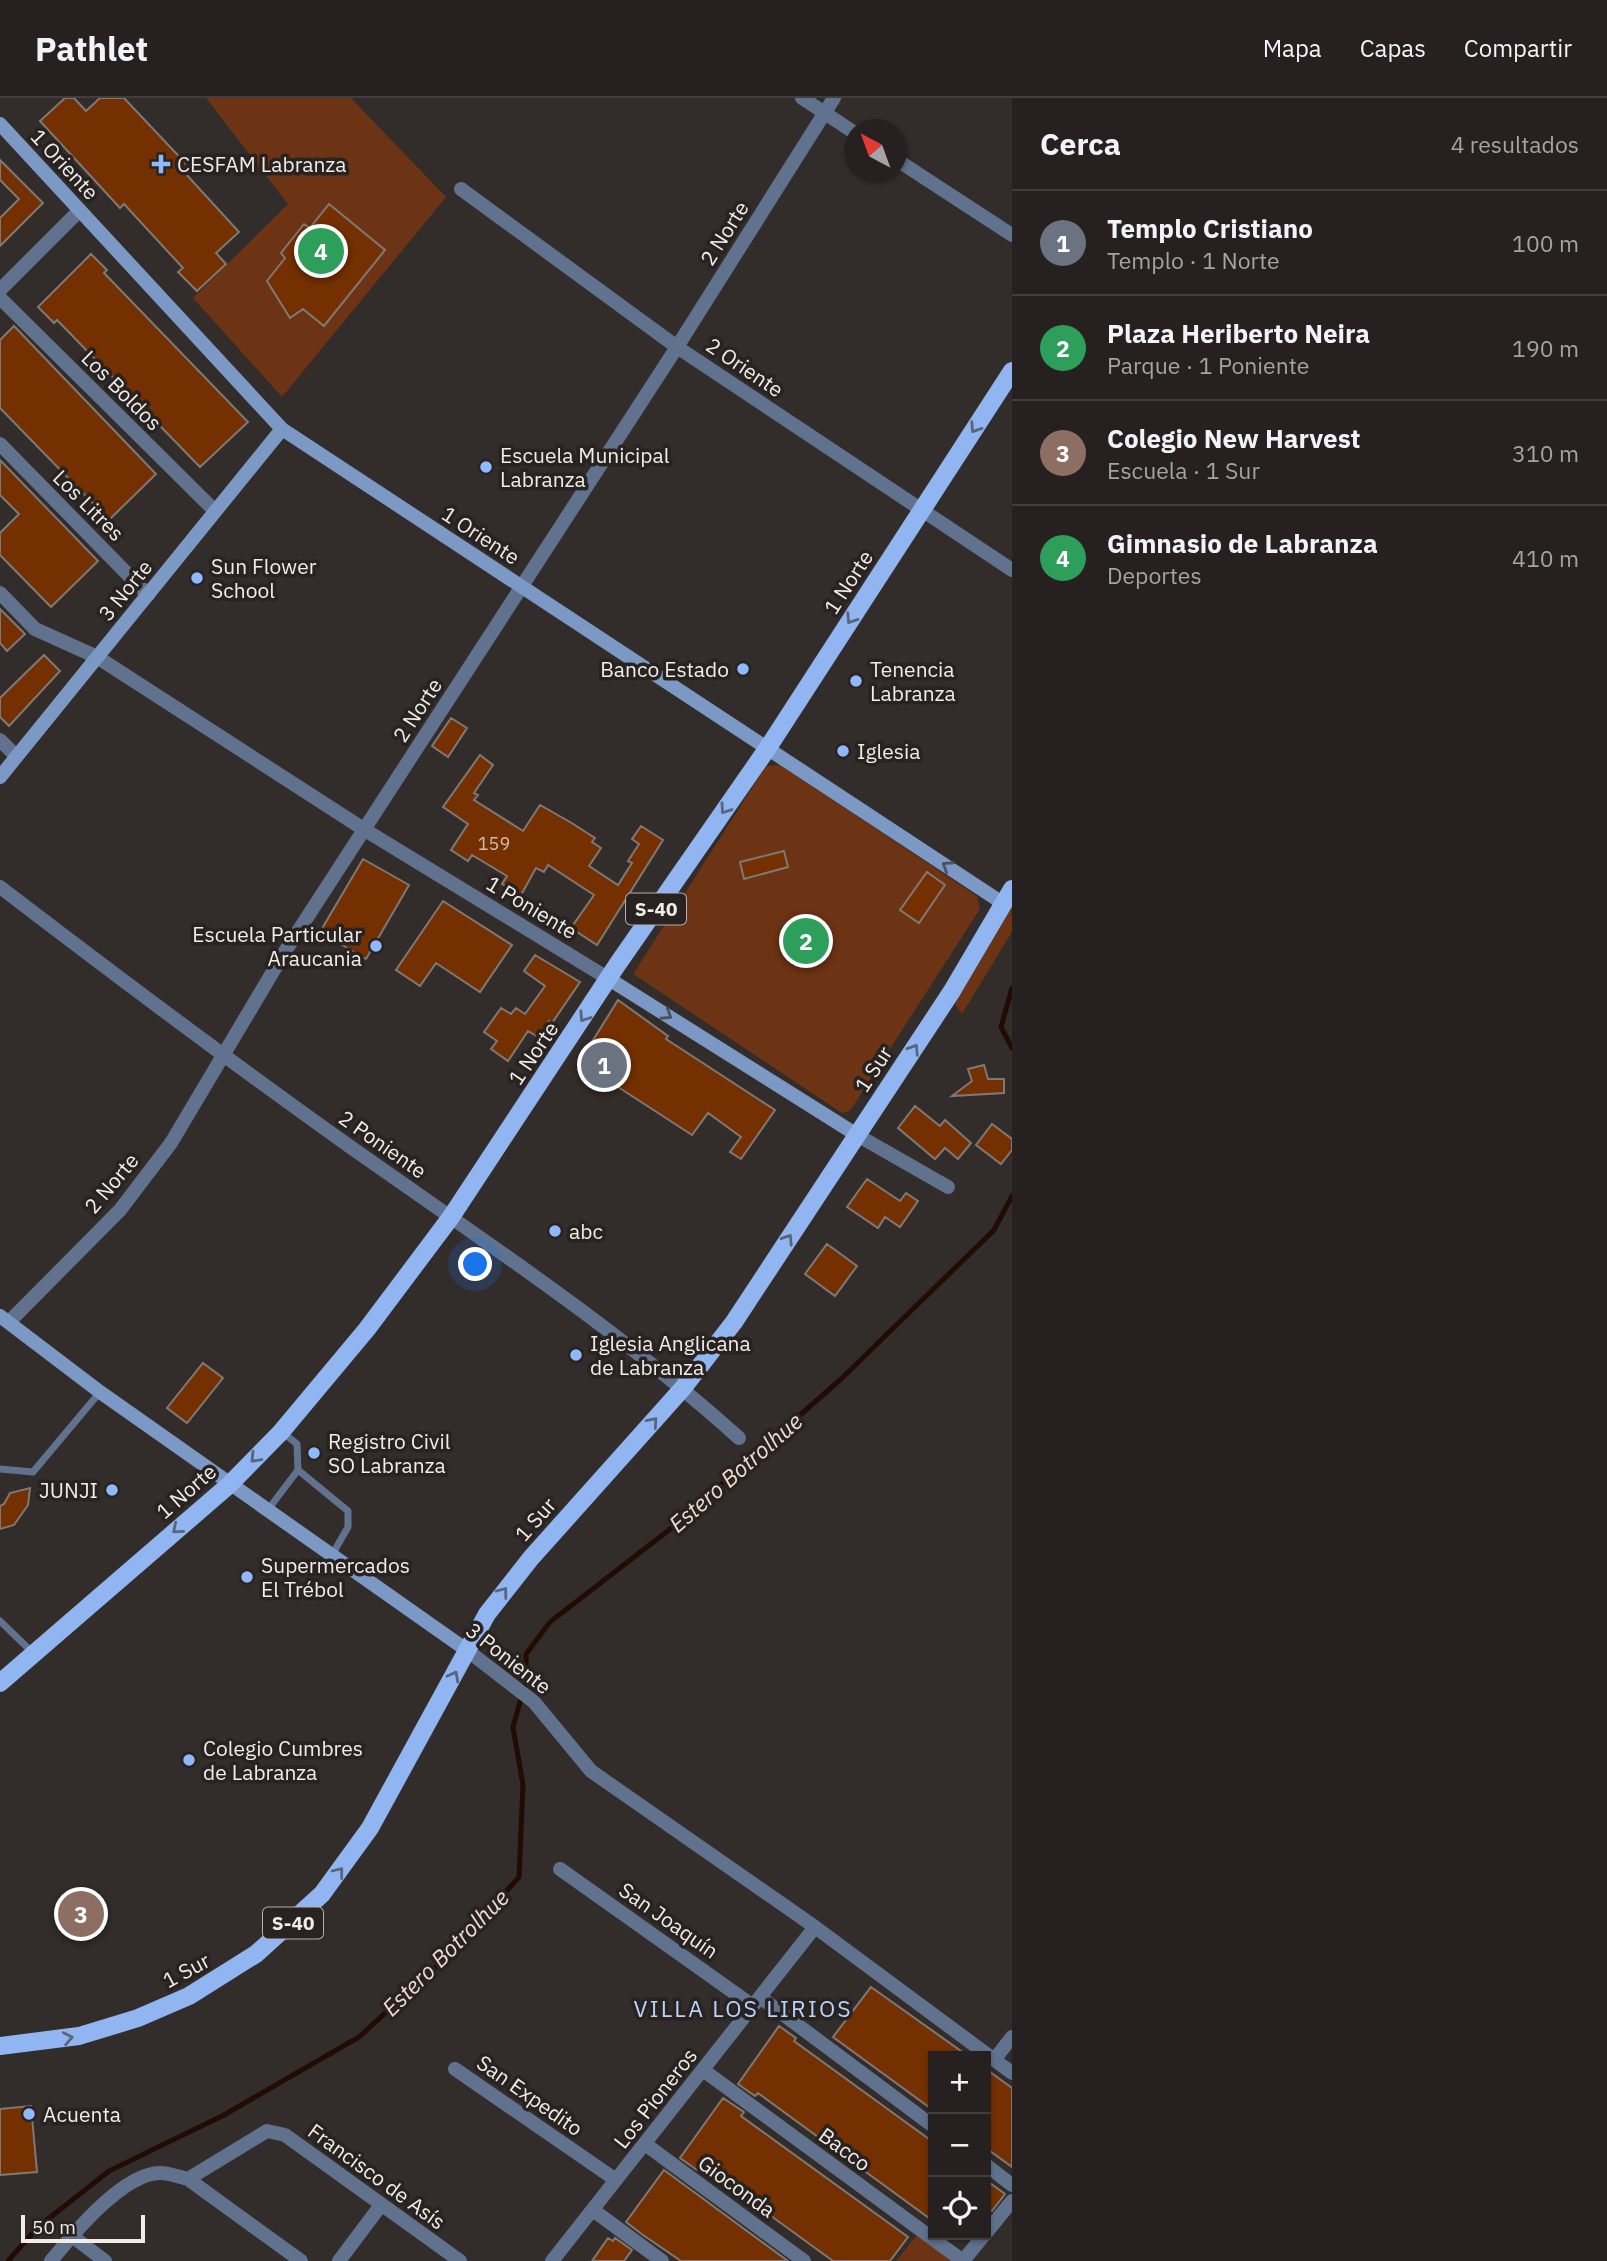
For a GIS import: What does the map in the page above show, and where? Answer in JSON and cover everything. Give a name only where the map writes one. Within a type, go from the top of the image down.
[{"type":"main road","name":"1 Norte","points":[[0,1683],[229,1485],[281,1432],[367,1329],[451,1217],[609,979],[767,749],[1012,371]]},
{"type":"main road","name":"1 Sur","points":[[0,2046],[79,2036],[138,2018],[211,1984],[279,1936],[321,1894],[355,1851],[505,1588],[683,1388],[734,1322],[953,991],[1008,896]]},
{"type":"street","points":[[802,98],[844,126]]},
{"type":"street","name":"2 Norte","points":[[4,1319],[120,1210],[171,1143],[284,953],[677,347],[834,98]]},
{"type":"street","name":"1 Oriente","points":[[0,124],[282,429],[767,749],[1008,896]]},
{"type":"street","points":[[907,167],[1012,235]]},
{"type":"street","name":"2 Oriente","points":[[461,189],[677,347],[1012,570]]},
{"type":"street","points":[[0,290],[79,211]]},
{"type":"street","name":"Los Boldos","points":[[0,298],[215,511]]},
{"type":"street","name":"3 Norte","points":[[0,777],[282,429]]},
{"type":"street","name":"Los Litres","points":[[0,444],[148,594]]},
{"type":"street","name":"1 Poniente","points":[[0,593],[35,629],[97,657],[365,830],[857,1135],[948,1187]]},
{"type":"street","points":[[0,740],[16,757]]},
{"type":"street","name":"2 Poniente","points":[[0,887],[223,1057],[451,1217],[683,1388],[739,1438]]},
{"type":"street","name":"3 Poniente","points":[[4,1319],[229,1485],[468,1651],[534,1702],[592,1771],[815,1927],[1012,2073]]},
{"type":"street","name":"San Joaquín","points":[[560,1869],[757,2002],[928,2122]]},
{"type":"street","name":"Los Pioneros","points":[[552,2261],[815,1927]]},
{"type":"street","points":[[994,2060],[1012,2037]]},
{"type":"street","name":"San Expedito","points":[[455,2069],[616,2180]]},
{"type":"street","name":"Bacco","points":[[703,2070],[963,2261]]},
{"type":"street","name":"Francisco de Asís","points":[[188,2179],[267,2131],[285,2135],[460,2261]]},
{"type":"street","name":"Gioconda","points":[[645,2144],[804,2261]]},
{"type":"street","points":[[991,2169],[1012,2185]]},
{"type":"street","points":[[51,2261],[72,2236],[125,2185],[159,2172],[188,2179],[301,2261]]},
{"type":"street","points":[[991,2227],[1012,2201]]},
{"type":"street","points":[[339,2261],[381,2205]]},
{"type":"street","points":[[593,2210],[662,2261]]},
{"type":"street","points":[[72,2236],[105,2261]]},
{"type":"street","points":[[963,2261],[980,2240]]},
{"type":"lane","points":[[0,1469],[33,1472],[100,1392]]},
{"type":"lane","points":[[281,1432],[298,1447],[298,1470],[348,1511],[348,1527],[331,1556]]},
{"type":"lane","points":[[267,1511],[298,1470]]},
{"type":"lane","points":[[0,1621],[33,1653]]},
{"type":"shaded area","points":[[206,98],[351,98],[446,197],[282,397],[193,298],[288,204]]},
{"type":"shaded area","points":[[780,765],[977,896],[980,909],[850,1111],[842,1113],[633,974],[766,766]]},
{"type":"shaded area","points":[[1012,907],[1012,932],[962,1014],[955,1004]]},
{"type":"shaded area","points":[[917,2235],[953,2261],[896,2261]]},
{"type":"building","points":[[65,98],[74,98],[86,111],[100,98],[124,98],[189,167],[184,172],[239,232],[216,253],[226,264],[197,291],[178,272],[183,268],[124,204],[120,208],[40,121]]},
{"type":"building","points":[[0,160],[43,203],[0,246],[0,218],[19,199],[0,180]]},
{"type":"building","points":[[329,204],[385,250],[324,326],[303,309],[290,318],[267,281],[285,258],[281,253],[304,224],[310,228]]},
{"type":"building","points":[[91,254],[107,270],[104,273],[248,422],[200,467],[57,320],[54,323],[38,307]]},
{"type":"building","points":[[14,326],[156,474],[109,520],[0,408],[0,340]]},
{"type":"building","points":[[0,460],[98,561],[51,607],[0,555],[0,533],[19,514],[0,495]]},
{"type":"building","points":[[0,609],[25,634],[7,651],[0,643]]},
{"type":"building","points":[[44,655],[60,671],[9,726],[0,717],[0,698]]},
{"type":"building","points":[[451,718],[467,728],[448,757],[432,746]]},
{"type":"building","points":[[480,755],[493,765],[474,793],[478,795],[474,800],[523,831],[540,805],[570,822],[595,838],[592,842],[601,848],[589,866],[618,885],[632,863],[628,861],[639,844],[632,839],[641,826],[663,840],[597,945],[571,928],[594,895],[548,865],[544,872],[536,868],[521,895],[502,884],[507,876],[472,855],[468,861],[451,850],[468,824],[443,807]]},
{"type":"building","points":[[784,851],[788,867],[744,879],[740,862]]},
{"type":"building","points":[[363,859],[409,885],[366,959],[320,932]]},
{"type":"building","points":[[927,872],[945,885],[919,923],[900,910]]},
{"type":"building","points":[[443,901],[512,945],[480,992],[436,963],[420,986],[396,970]]},
{"type":"building","points":[[535,955],[580,982],[552,1023],[549,1021],[538,1037],[528,1031],[508,1061],[491,1049],[497,1041],[484,1032],[501,1008],[511,1014],[516,1008],[525,1014],[545,986],[524,971]]},
{"type":"building","points":[[618,1000],[668,1036],[666,1039],[775,1110],[741,1159],[730,1152],[741,1137],[708,1113],[692,1135],[618,1087],[620,1083],[582,1058]]},
{"type":"building","points":[[984,1065],[988,1079],[1004,1079],[1004,1093],[952,1096],[972,1081],[968,1069]]},
{"type":"building","points":[[915,1106],[940,1126],[945,1120],[971,1143],[958,1159],[945,1148],[935,1159],[898,1128]]},
{"type":"building","points":[[992,1124],[1012,1139],[1012,1150],[1001,1164],[976,1145]]},
{"type":"building","points":[[867,1179],[900,1201],[906,1193],[918,1201],[900,1227],[885,1217],[878,1228],[847,1207]]},
{"type":"building","points":[[827,1244],[857,1266],[835,1296],[805,1274]]},
{"type":"building","points":[[203,1363],[223,1378],[187,1423],[167,1408]]},
{"type":"building","points":[[30,1488],[28,1505],[14,1525],[0,1529],[0,1506],[10,1493]]},
{"type":"building","points":[[871,1987],[961,2051],[928,2051],[928,2106],[833,2037]]},
{"type":"building","points":[[779,2026],[796,2038],[794,2041],[928,2138],[928,2217],[758,2093],[755,2096],[738,2084]]},
{"type":"building","points":[[991,2073],[1012,2088],[1012,2167],[991,2152]]},
{"type":"building","points":[[723,2098],[744,2112],[741,2116],[908,2237],[890,2261],[833,2261],[701,2165],[697,2170],[680,2158]]},
{"type":"building","points":[[31,2106],[37,2172],[0,2175],[0,2109]]},
{"type":"building","points":[[664,2170],[788,2261],[681,2261],[643,2235],[626,2222]]},
{"type":"building","points":[[991,2184],[1005,2194],[991,2210]]},
{"type":"building","points":[[608,2238],[613,2241],[615,2238],[632,2250],[624,2261],[592,2261]]},
{"type":"waterway","name":"Estero Botrolhue","points":[[1012,988],[1001,1027],[1012,1048]]},
{"type":"waterway","name":"Estero Botrolhue","points":[[8,2261],[38,2227],[109,2171],[224,2115],[359,2037],[451,1953],[519,1877],[523,1785],[513,1727],[526,1681],[526,1654],[550,1622],[669,1530],[840,1380],[994,1230],[1012,1196]]},
{"type":"place","name":"CESFAM Labranza","points":[[161,164]]},
{"type":"place","name":"Gimnasio de Labranza","points":[[321,251]]},
{"type":"place","name":"Escuela Municipal Labranza","points":[[486,467]]},
{"type":"place","name":"Sun Flower School","points":[[197,578]]},
{"type":"place","name":"Banco Estado","points":[[743,669]]},
{"type":"place","name":"Tenencia Labranza","points":[[856,681]]},
{"type":"place","name":"Iglesia","points":[[843,751]]},
{"type":"place","name":"Plaza Heriberto Neira","points":[[806,941]]},
{"type":"place","name":"Escuela Particular Araucania","points":[[376,946]]},
{"type":"place","name":"Templo Cristiano","points":[[604,1065]]},
{"type":"place","name":"abc","points":[[555,1231]]},
{"type":"place","name":"Iglesia Anglicana de Labranza","points":[[576,1355]]},
{"type":"place","name":"Registro Civil SO Labranza","points":[[314,1453]]},
{"type":"place","name":"JUNJI","points":[[112,1490]]},
{"type":"place","name":"Supermercados El Trébol","points":[[247,1577]]},
{"type":"place","name":"Colegio Cumbres de Labranza","points":[[189,1760]]},
{"type":"place","name":"Colegio New Harvest","points":[[81,1914]]},
{"type":"place","name":"Acuenta","points":[[29,2114]]},
{"type":"district","name":"VILLA LOS LIRIOS","points":[[743,2008]]}]
